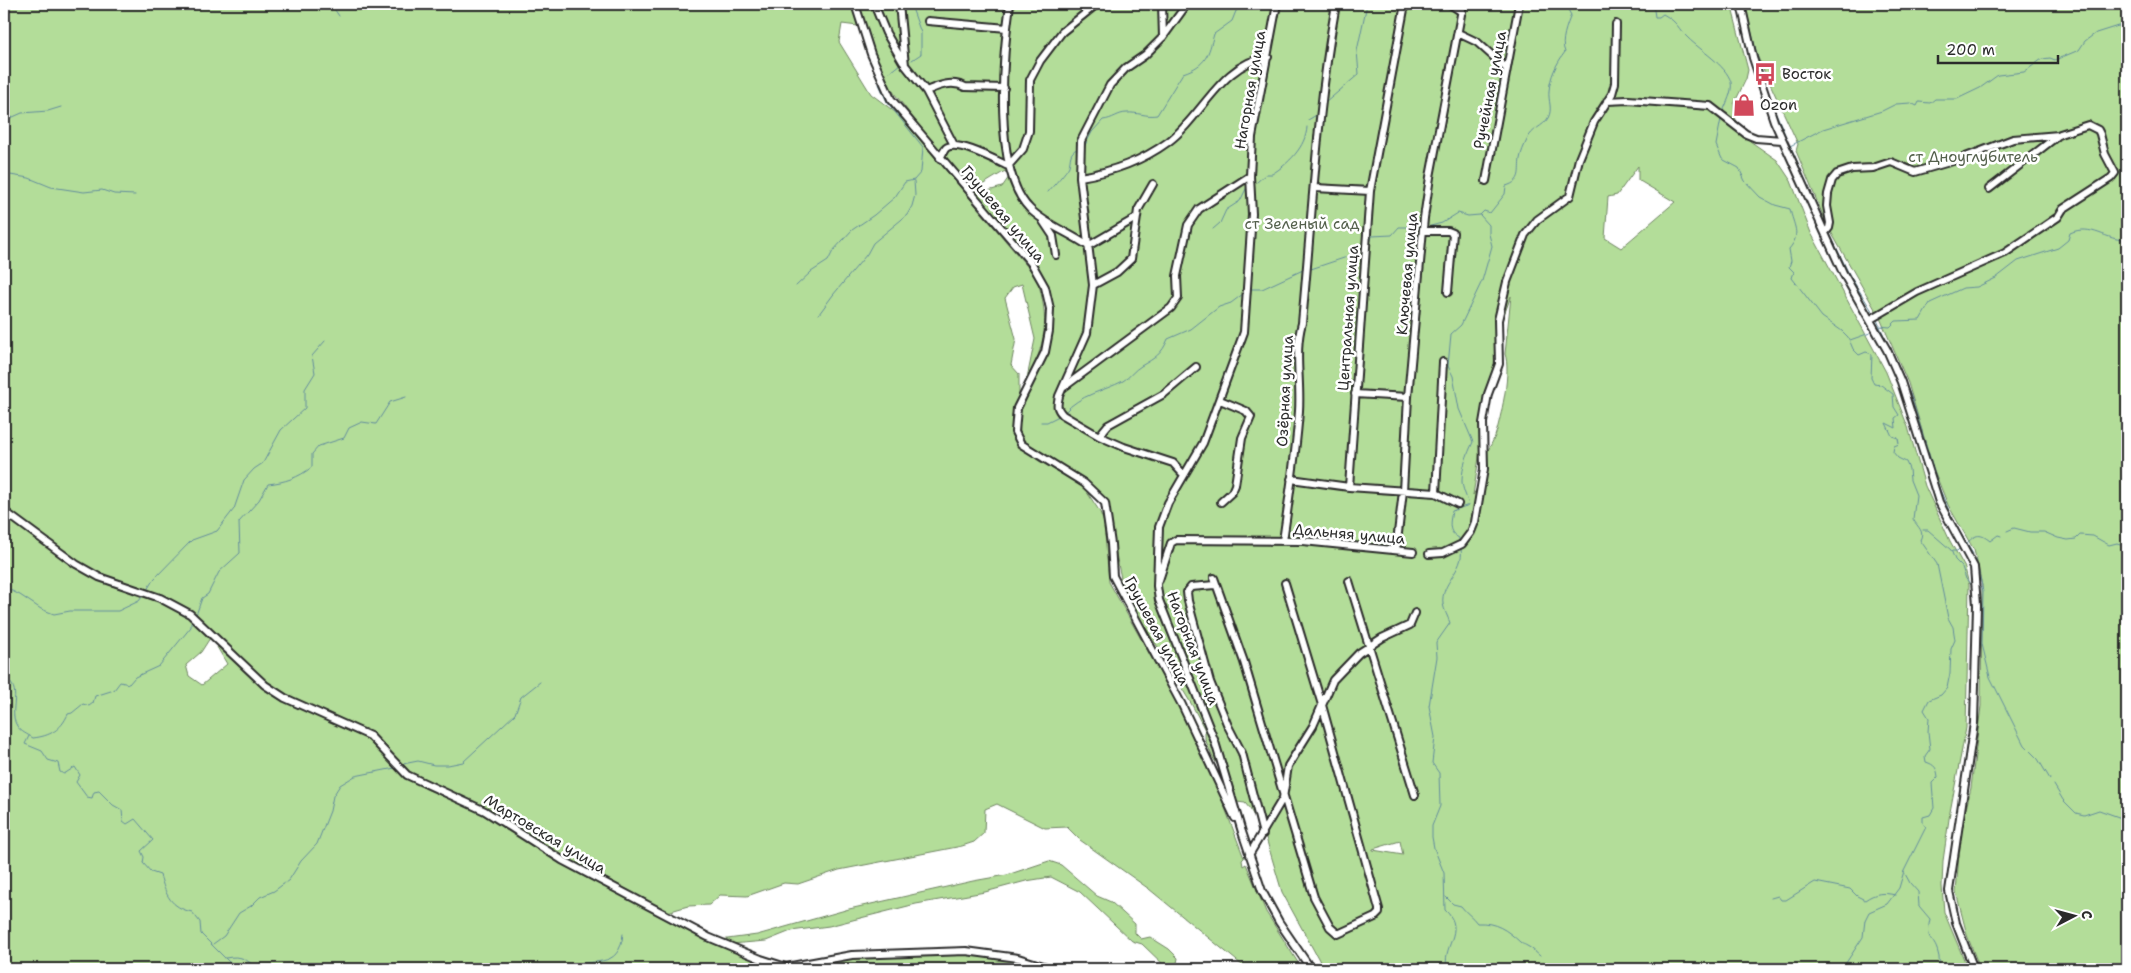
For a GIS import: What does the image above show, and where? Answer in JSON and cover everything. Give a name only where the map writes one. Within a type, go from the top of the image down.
[{"type":"street","name":"Грушевая улица","points":[[855,4],[871,54],[891,99],[1032,264],[1045,287],[1050,309],[1050,331],[1042,360],[1017,408],[1015,432],[1021,444],[1084,483],[1105,503],[1113,576],[1182,705],[1242,832]]},
{"type":"street","points":[[874,4],[886,33],[905,65],[926,91],[954,145]]},
{"type":"street","points":[[899,4],[905,65]]},
{"type":"street","points":[[1010,4],[1007,28],[1003,123],[1008,166],[1020,196],[1029,209],[1088,246]]},
{"type":"street","points":[[1008,166],[1023,149],[1029,131],[1030,80],[1040,61],[1062,32],[1097,4]]},
{"type":"street","points":[[1162,4],[1163,37]]},
{"type":"street","points":[[1184,475],[1173,463],[1124,447],[1099,436],[1070,420],[1056,406],[1087,333],[1093,285],[1080,177],[1081,141],[1110,85],[1126,68],[1145,55],[1163,37],[1186,4]]},
{"type":"street","name":"Нагорная улица","points":[[1277,4],[1252,137],[1250,176],[1252,214],[1244,332],[1203,443],[1168,503],[1159,527],[1157,586],[1160,600],[1215,742],[1249,855],[1262,891],[1279,922],[1311,969]]},
{"type":"street","name":"Озёрная улица","points":[[1283,541],[1300,398],[1297,340],[1302,323],[1327,56],[1336,4]]},
{"type":"street","name":"Центральная улица","points":[[1349,487],[1370,192],[1405,4]]},
{"type":"street","points":[[1450,4],[1462,12]]},
{"type":"street","name":"Ключевая улица","points":[[1396,550],[1403,491],[1408,397],[1423,231],[1430,176],[1463,4]]},
{"type":"street","name":"Ручейная улица","points":[[1486,181],[1519,4]]},
{"type":"street","points":[[1741,4],[1753,58],[1782,140],[1843,273],[1871,319],[1901,382],[1939,502],[1971,560],[1977,587],[1974,723],[1948,891],[1956,924],[1974,969]]},
{"type":"street","points":[[928,21],[1007,28]]},
{"type":"street","points":[[1429,554],[1450,552],[1462,544],[1473,527],[1484,469],[1483,424],[1488,394],[1500,364],[1498,320],[1507,282],[1525,235],[1538,220],[1570,196],[1579,159],[1594,122],[1607,102],[1615,83],[1616,24]]},
{"type":"street","points":[[1458,33],[1477,42],[1506,68]]},
{"type":"street","points":[[1080,177],[1100,174],[1130,164],[1168,142],[1183,128],[1224,80],[1254,58],[1268,56]]},
{"type":"street","points":[[926,91],[947,84],[1004,88]]},
{"type":"street","points":[[1607,102],[1628,100],[1710,106],[1746,134],[1756,138],[1782,140]]},
{"type":"street","points":[[1825,233],[1830,223],[1827,206],[1828,194],[1832,180],[1837,174],[1852,169],[1872,168],[1891,162],[1915,172],[1962,158],[2013,139],[2060,134],[2088,125],[2098,130],[2105,154],[2115,173],[2063,209],[2058,217],[2005,253],[1917,292],[1871,319]]},
{"type":"street","points":[[1989,189],[2060,134]]},
{"type":"street","points":[[940,158],[947,147],[954,145],[985,154],[1008,166]]},
{"type":"street","points":[[1062,389],[1171,308],[1178,298],[1177,276],[1188,225],[1200,209],[1250,176]]},
{"type":"street","points":[[1093,285],[1117,272],[1131,259],[1136,218],[1142,201],[1153,184]]},
{"type":"street","points":[[1314,188],[1370,192]]},
{"type":"street","points":[[1041,218],[1053,236],[1056,255]]},
{"type":"street","points":[[1088,246],[1136,218]]},
{"type":"street","points":[[1423,231],[1448,231],[1453,233],[1448,292]]},
{"type":"street","points":[[1436,493],[1443,362]]},
{"type":"street","points":[[1099,436],[1108,425],[1164,394],[1196,366]]},
{"type":"street","points":[[1355,394],[1408,397]]},
{"type":"street","points":[[1220,400],[1246,411],[1251,417],[1242,438],[1235,485],[1232,492],[1221,502]]},
{"type":"street","points":[[1291,479],[1349,487],[1436,493],[1458,504]]},
{"type":"street","name":"Мартовская улица","points":[[4,511],[76,564],[98,577],[160,598],[190,614],[265,685],[285,698],[370,736],[407,775],[485,811],[562,860],[708,937],[761,959],[786,967],[852,955],[966,951],[1018,958],[1053,969]]},
{"type":"street","name":"Дальняя улица","points":[[1157,586],[1171,543],[1176,540],[1283,541],[1413,552]]},
{"type":"street","points":[[1263,834],[1242,753],[1228,726],[1210,682],[1188,601],[1187,592],[1191,587],[1214,581],[1244,662],[1314,897],[1330,927],[1338,934],[1375,917],[1379,913],[1322,704],[1285,582]]},
{"type":"street","points":[[1349,582],[1415,796]]},
{"type":"street","points":[[1249,855],[1283,798],[1288,766],[1314,726],[1333,680],[1347,664],[1369,647],[1382,638],[1404,630],[1410,625],[1415,613]]},
{"type":"green space","points":[[4,4],[852,4],[858,26],[842,24],[839,42],[871,94],[899,115],[1037,278],[1044,307],[1044,332],[1038,355],[1026,383],[1035,339],[1022,284],[1013,287],[1005,298],[1016,339],[1011,365],[1019,374],[1019,399],[1014,415],[1019,446],[1039,461],[1083,486],[1100,512],[1104,523],[1109,582],[1184,716],[1217,787],[1244,858],[1242,860],[1243,866],[1246,864],[1266,912],[1302,969],[1250,969],[1242,965],[1149,889],[1080,840],[1067,827],[1045,828],[997,804],[985,809],[984,833],[974,842],[962,846],[839,870],[798,884],[784,883],[747,896],[720,895],[709,905],[688,906],[664,913],[584,870],[488,809],[447,792],[407,771],[372,735],[285,696],[263,682],[184,606],[160,594],[119,583],[102,576],[78,562],[4,509]]},
{"type":"green space","name":"ст Зеленый сад","points":[[858,4],[1731,4],[1748,70],[1746,79],[1734,104],[1735,118],[1750,141],[1777,160],[1791,181],[1811,233],[1886,372],[1908,427],[1925,486],[1950,541],[1965,568],[1969,585],[1966,728],[1950,812],[1943,861],[1942,886],[1944,912],[1968,969],[1324,969],[1282,892],[1266,838],[1250,809],[1245,803],[1237,802],[1233,790],[1212,756],[1205,739],[1205,730],[1192,705],[1169,667],[1166,658],[1139,621],[1124,593],[1105,501],[1031,448],[1020,435],[1019,415],[1050,348],[1052,314],[1034,262],[944,158],[894,93],[881,70]],"holes":[[[1638,166],[1638,180],[1675,202],[1621,248],[1605,238],[1608,197],[1617,195]],[[1005,171],[1009,177],[1002,187],[988,191],[982,185]],[[1511,296],[1505,354],[1507,371],[1503,402],[1496,433],[1486,455],[1480,481],[1473,495],[1500,326]],[[1400,841],[1403,855],[1373,850]]]},
{"type":"green space","name":"ст Дноуглубитель","points":[[1743,4],[2127,4],[2127,969],[1980,969],[1967,935],[1956,892],[1961,830],[1971,788],[1981,706],[1982,586],[1978,566],[1974,550],[1948,505],[1933,468],[1908,383],[1880,318],[1827,225],[1796,151],[1798,144],[1753,47]]},
{"type":"green space","points":[[4,514],[77,567],[112,586],[161,601],[185,614],[210,638],[201,652],[186,665],[189,676],[202,685],[227,664],[217,647],[221,648],[272,695],[363,735],[372,741],[403,774],[426,789],[481,812],[546,855],[583,876],[718,944],[782,968],[852,957],[968,953],[1015,959],[1043,969],[4,969]]},
{"type":"green space","points":[[1049,861],[1061,865],[1097,896],[1111,902],[1135,924],[1135,933],[1141,939],[1150,937],[1169,949],[1178,958],[1177,963],[1181,969],[1168,969],[1142,944],[1132,941],[1080,892],[1051,877],[1026,881],[985,892],[916,904],[829,926],[791,931],[766,941],[731,944],[720,940],[757,935],[849,909],[1007,875]]},
{"type":"waterway","points":[[331,4],[339,16]]},
{"type":"waterway","points":[[912,60],[921,54],[921,33],[912,8],[913,4]]},
{"type":"waterway","points":[[1084,147],[1092,132],[1103,120],[1124,113],[1157,115],[1183,73],[1202,63],[1208,53],[1214,34],[1232,21],[1236,11],[1245,4]]},
{"type":"waterway","points":[[1325,103],[1359,74],[1357,51],[1367,4]]},
{"type":"waterway","points":[[1459,541],[1459,538],[1455,536],[1450,526],[1452,511],[1469,505],[1463,487],[1462,476],[1465,461],[1473,442],[1459,409],[1453,376],[1448,366],[1451,334],[1461,325],[1482,281],[1492,246],[1489,225],[1480,215],[1484,211],[1490,213],[1505,194],[1506,186],[1515,181],[1519,175],[1520,157],[1529,136],[1548,118],[1550,108],[1549,91],[1552,76],[1565,52],[1563,43],[1571,15],[1567,8],[1568,4]]},
{"type":"waterway","points":[[1650,4],[1654,10],[1655,17],[1663,14],[1672,20],[1688,38],[1724,70],[1731,82],[1731,90],[1723,112]]},
{"type":"waterway","points":[[1745,4],[1770,99],[1787,139]]},
{"type":"waterway","points":[[1790,146],[1823,129],[1882,111],[1896,104],[1911,103],[1917,106],[1919,102],[1930,103],[1935,99],[1957,99],[1980,88],[1998,75],[2024,72],[2042,59],[2050,58],[2055,60],[2079,50],[2085,41],[2096,33],[2118,26],[2127,26]]},
{"type":"waterway","points":[[890,72],[900,64]]},
{"type":"waterway","points":[[796,286],[811,272],[828,261],[833,251],[852,230],[874,215],[895,197],[905,182],[914,180],[921,172],[923,147],[887,102],[879,84]]},
{"type":"waterway","points":[[4,121],[22,113],[48,111],[61,107]]},
{"type":"waterway","points":[[1308,120],[1318,114]]},
{"type":"waterway","points":[[1721,119],[1716,145],[1722,159],[1739,168],[1745,181],[1760,197],[1775,205],[1790,209],[1796,234],[1793,244],[1789,249],[1791,261],[1789,267],[1794,272],[1792,278],[1822,317],[1848,337],[1853,349],[1859,355],[1866,352],[1872,354],[1871,378],[1874,384],[1881,385],[1893,394],[1894,407],[1899,415],[1895,418],[1896,428],[1886,423],[1892,436],[1898,438],[1899,444],[1894,446],[1893,452],[1898,458],[1906,462],[1909,469],[1910,480],[1916,495],[1913,519],[1922,534],[1920,540],[1937,564],[1948,618],[1953,627],[1955,640],[1951,649],[1947,688],[1941,695],[1929,700],[1924,710],[1929,718],[1930,749],[1925,756],[1926,762],[1935,767],[1938,777],[1932,783],[1934,808],[1930,815],[1923,817],[1923,823],[1926,827],[1904,871],[1899,888],[1887,904],[1869,912],[1865,920],[1863,937],[1842,969]]},
{"type":"waterway","points":[[1257,182],[1266,174],[1272,174],[1290,160],[1300,148],[1307,127]]},
{"type":"waterway","points":[[1790,145],[1826,226]]},
{"type":"waterway","points":[[1048,192],[1068,168],[1071,154],[1077,149]]},
{"type":"waterway","points":[[4,174],[29,178],[51,187],[84,192],[102,190],[114,194],[135,195]]},
{"type":"waterway","points":[[819,314],[867,254],[873,243],[907,215],[915,195],[914,181]]},
{"type":"waterway","points":[[1213,229],[1220,223],[1226,210],[1240,201],[1247,187]]},
{"type":"waterway","points":[[1427,227],[1442,223],[1458,213],[1468,216],[1480,215]]},
{"type":"waterway","points":[[1369,248],[1372,236],[1392,235],[1399,227],[1420,227]]},
{"type":"waterway","points":[[1879,326],[1890,327],[1896,321],[1920,320],[1930,303],[1963,288],[1977,287],[1996,278],[2018,261],[2058,248],[2068,240],[2070,233],[2078,230],[2092,231],[2119,240],[2127,240]]},
{"type":"waterway","points":[[1830,234],[1850,276],[1874,314]]},
{"type":"waterway","points":[[1311,269],[1362,252]]},
{"type":"waterway","points":[[1250,289],[1262,289],[1303,270]]},
{"type":"waterway","points":[[1065,412],[1084,397],[1116,385],[1158,355],[1168,339],[1191,329],[1219,307],[1231,303],[1243,294]]},
{"type":"waterway","points":[[1877,320],[1911,396],[1940,490],[1955,524],[1973,554]]},
{"type":"waterway","points":[[1850,340],[1870,333]]},
{"type":"waterway","points":[[147,590],[153,580],[192,540],[217,531],[234,509],[244,480],[254,469],[263,463],[281,430],[305,408],[305,389],[315,373],[312,356],[325,341]]},
{"type":"waterway","points":[[196,615],[202,598],[208,594],[219,572],[240,553],[239,522],[259,500],[268,484],[291,479],[307,471],[312,467],[312,454],[319,446],[344,438],[349,428],[362,422],[376,424],[390,402],[406,397]]},
{"type":"waterway","points":[[1041,422],[1047,422],[1059,416]]},
{"type":"waterway","points":[[2007,531],[2014,528],[2030,532],[2044,532],[2068,540],[2076,539],[2080,535],[2093,536],[2109,545],[2117,543],[2127,546]]},
{"type":"waterway","points":[[1923,530],[1928,530],[1951,550],[1955,560],[1962,567],[1966,579],[1973,587]]},
{"type":"waterway","points":[[1966,544],[1977,536],[1983,536],[1990,541],[1998,535],[2001,536]]},
{"type":"waterway","points":[[1952,551],[1957,551],[1960,548]]},
{"type":"waterway","points":[[1448,969],[1446,961],[1454,932],[1454,925],[1445,910],[1444,873],[1434,848],[1432,837],[1432,826],[1440,806],[1439,773],[1432,763],[1435,737],[1429,706],[1437,657],[1436,643],[1450,623],[1443,604],[1443,596],[1459,564],[1461,549]]},
{"type":"waterway","points":[[1976,560],[1982,586]]},
{"type":"waterway","points":[[4,587],[41,609],[54,614],[70,611],[118,611],[139,601],[142,597]]},
{"type":"waterway","points":[[1979,587],[1982,587],[1983,592],[1982,644],[1990,677],[2024,745],[2038,759],[2050,779]]},
{"type":"waterway","points":[[4,678],[10,682],[15,693],[14,720],[17,726],[33,738],[45,736],[58,728],[68,714],[83,704],[89,706],[93,703],[95,696],[114,690],[120,682],[129,684],[135,677],[159,666],[191,627],[191,623]]},
{"type":"waterway","points":[[403,764],[418,761],[434,765],[463,762],[515,714],[521,697],[540,682]]},
{"type":"waterway","points":[[29,736],[25,744],[42,751],[48,760],[58,763],[60,772],[64,774],[75,767],[80,775],[76,782],[87,797],[92,798],[94,792],[99,791],[113,805],[122,810],[123,821],[127,824],[135,819],[153,840],[141,851],[144,857],[143,863],[151,872],[160,875],[164,889],[170,899],[179,907],[192,912],[200,922],[201,934],[238,969]]},
{"type":"waterway","points":[[213,944],[224,936],[239,913],[251,906],[260,897],[274,891],[289,880],[301,861],[317,844],[330,811],[333,796],[340,785],[355,776],[395,768]]},
{"type":"waterway","points":[[2054,785],[2063,800],[2076,813],[2084,815],[2099,810],[2127,820]]},
{"type":"waterway","points":[[1904,872],[1918,892],[1919,906],[1930,919],[1929,936],[1939,955],[1939,969]]},
{"type":"waterway","points":[[1771,898],[1778,896],[1781,900],[1786,900],[1815,882],[1850,889],[1857,896],[1865,900],[1879,894],[1895,895]]},
{"type":"waterway","points":[[1446,897],[1453,904],[1461,906],[1477,923],[1496,925],[1540,956]]},
{"type":"waterway","points":[[566,969],[576,965],[610,959],[616,954],[623,934]]},
{"type":"waterway","points":[[225,958],[236,957],[243,959],[258,969]]},
{"type":"place","name":"Восток","points":[[1765,74]]},
{"type":"place","name":"Ozon","points":[[1744,105]]}]
